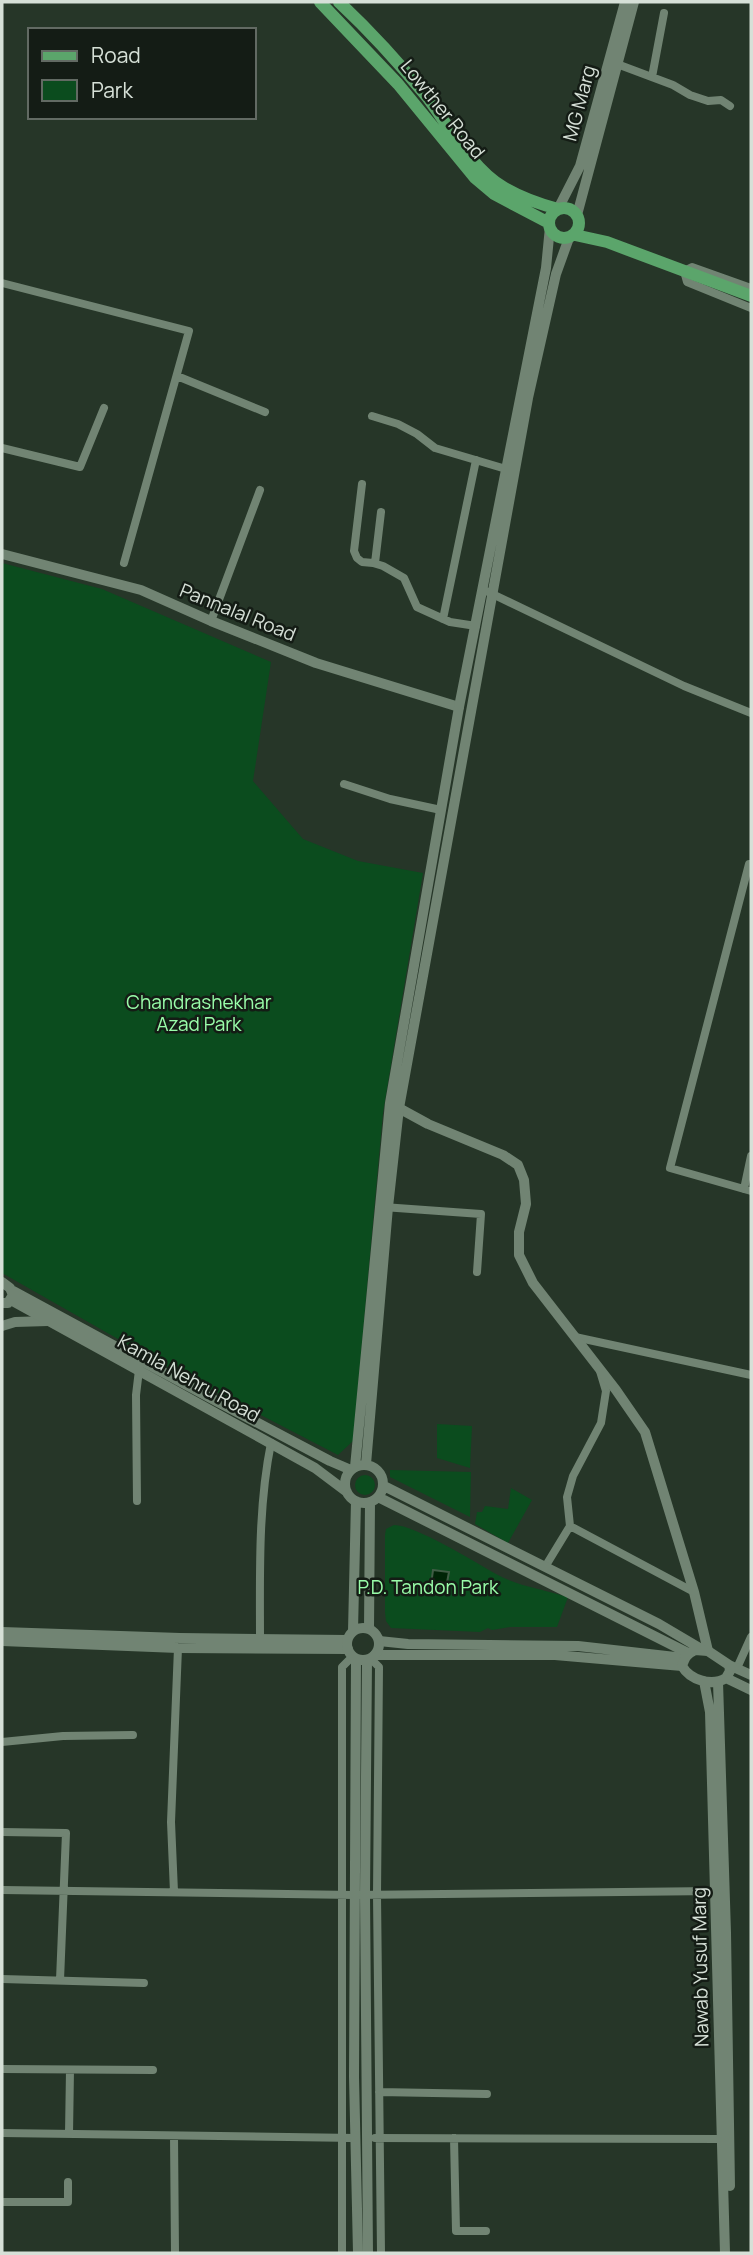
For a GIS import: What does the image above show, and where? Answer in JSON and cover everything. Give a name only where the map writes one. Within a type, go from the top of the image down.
[{"type":"main road","name":"Lowther Road","points":[[320,2],[398,84],[475,178],[494,194],[549,225]]},
{"type":"main road","name":"Lowther Road","points":[[340,2],[425,95],[485,172],[501,186],[537,203],[558,209]]},
{"type":"main road","name":"MG Marg","points":[[558,209],[580,166],[625,2]]},
{"type":"main road","points":[[395,1106],[488,593],[544,322],[556,274],[575,228],[634,2]]},
{"type":"main road","points":[[368,2253],[359,1895],[356,1501],[347,1492],[346,1479],[357,1467],[395,1106],[459,707],[476,626],[488,593],[506,469],[546,268],[552,215],[558,209],[571,210],[575,228]]},
{"type":"main road","points":[[549,225],[557,237],[575,228]]},
{"type":"main road","points":[[575,228],[751,296]]},
{"type":"main road","points":[[2,1282],[7,1284],[6,1302]]},
{"type":"main road","name":"Kamla Nehru Road","points":[[6,1302],[218,1402],[330,1461],[357,1467]]},
{"type":"main road","name":"Kamla Nehru Road","points":[[6,1302],[48,1321],[271,1443],[315,1468],[347,1492]]},
{"type":"main road","points":[[357,1467],[377,1470],[384,1486],[659,1624],[751,1675]]},
{"type":"main road","points":[[369,1629],[374,1500],[384,1486]]},
{"type":"main road","points":[[356,1501],[374,1500],[685,1659]]},
{"type":"main road","points":[[363,1628],[374,1631],[379,1646],[359,1651],[363,1628]]},
{"type":"main road","points":[[706,1651],[695,1650],[685,1659],[685,1671],[704,1681],[722,1680],[751,1690]]},
{"type":"main road","points":[[733,1666],[722,1680],[733,2253]]},
{"type":"main road","name":"Nawab Yusuf Marg","points":[[704,1681],[710,1712],[725,2253]]},
{"type":"main road","points":[[358,2253],[367,2138]]},
{"type":"street","points":[[652,78],[664,13]]},
{"type":"street","points":[[617,64],[673,85],[690,95],[708,101],[721,100],[730,106]]},
{"type":"street","points":[[751,288],[692,267],[687,282],[751,308]]},
{"type":"street","points":[[2,283],[189,331],[124,564]]},
{"type":"street","points":[[177,376],[265,412]]},
{"type":"street","points":[[2,449],[80,467],[104,408]]},
{"type":"street","points":[[372,416],[398,424],[435,448],[506,469]]},
{"type":"street","points":[[443,619],[477,460]]},
{"type":"street","points":[[362,484],[354,551],[357,558],[362,562],[375,563],[404,578],[417,607],[443,619],[476,626]]},
{"type":"street","points":[[211,621],[260,490]]},
{"type":"street","points":[[375,563],[381,512]]},
{"type":"street","name":"Pannalal Road","points":[[2,554],[141,590],[316,663],[459,707]]},
{"type":"street","points":[[488,593],[684,686],[751,713]]},
{"type":"street","points":[[344,784],[390,799],[441,810]]},
{"type":"street","points":[[751,864],[670,1168],[747,1190],[751,1156]]},
{"type":"street","points":[[395,1106],[428,1124],[503,1155],[518,1165],[524,1180],[526,1203],[519,1232],[519,1255],[533,1283],[645,1432],[694,1592],[706,1651]]},
{"type":"street","points":[[384,1207],[481,1214],[477,1272]]},
{"type":"street","points":[[2,1326],[15,1322],[48,1321]]},
{"type":"street","points":[[575,1337],[751,1375]]},
{"type":"street","points":[[545,1567],[570,1526],[567,1497],[573,1476],[601,1423],[606,1391],[598,1367]]},
{"type":"street","points":[[137,1501],[136,1395],[139,1370]]},
{"type":"street","points":[[260,1638],[262,1522],[265,1472],[271,1443]]},
{"type":"street","points":[[570,1526],[694,1592]]},
{"type":"street","points":[[2,1636],[260,1638],[359,1651],[379,1667],[379,2092],[367,2138],[381,2253]]},
{"type":"street","points":[[2,1636],[178,1648],[685,1659]]},
{"type":"street","points":[[733,1666],[751,1637]]},
{"type":"street","points":[[379,1641],[408,1644],[578,1646],[685,1659]]},
{"type":"street","points":[[174,1892],[171,1822],[178,1648]]},
{"type":"street","points":[[342,2253],[342,1667],[359,1651]]},
{"type":"street","points":[[2,1742],[63,1736],[133,1735]]},
{"type":"street","points":[[2,1832],[66,1833],[60,1980]]},
{"type":"street","points":[[2,1890],[341,1895],[715,1891]]},
{"type":"street","points":[[2,1979],[144,1983]]},
{"type":"street","points":[[2,2069],[153,2070]]},
{"type":"street","points":[[69,2134],[70,2070]]},
{"type":"street","points":[[379,2092],[486,2094]]},
{"type":"street","points":[[2,2133],[342,2138],[722,2139]]},
{"type":"street","points":[[174,2136],[175,2253]]},
{"type":"street","points":[[454,2138],[456,2231],[486,2231]]},
{"type":"street","points":[[2,2202],[68,2202],[68,2182]]},
{"type":"green space","name":"Chandrashekhar Azad Park","points":[[2,563],[102,589],[271,662],[253,781],[303,839],[358,861],[423,873],[383,1113],[353,1441],[338,1455],[162,1364],[2,1273]]},
{"type":"green space","points":[[437,1424],[472,1426],[470,1468],[437,1458]]},
{"type":"green space","points":[[390,1470],[471,1472],[470,1517],[390,1477]]},
{"type":"green space","points":[[365,1475],[372,1478],[375,1485],[372,1492],[365,1495],[358,1492],[355,1485],[358,1478]]},
{"type":"green space","points":[[511,1488],[532,1500],[508,1543],[475,1524],[477,1512],[482,1512],[485,1506],[508,1509]]},
{"type":"green space","name":"P.D. Tandon Park","points":[[394,1525],[430,1537],[504,1578],[568,1597],[557,1627],[488,1628],[480,1632],[391,1628],[386,1621],[385,1612],[385,1535],[386,1529]]},
{"type":"shaded area","points":[[433,1570],[449,1572],[446,1588],[431,1585]]}]
